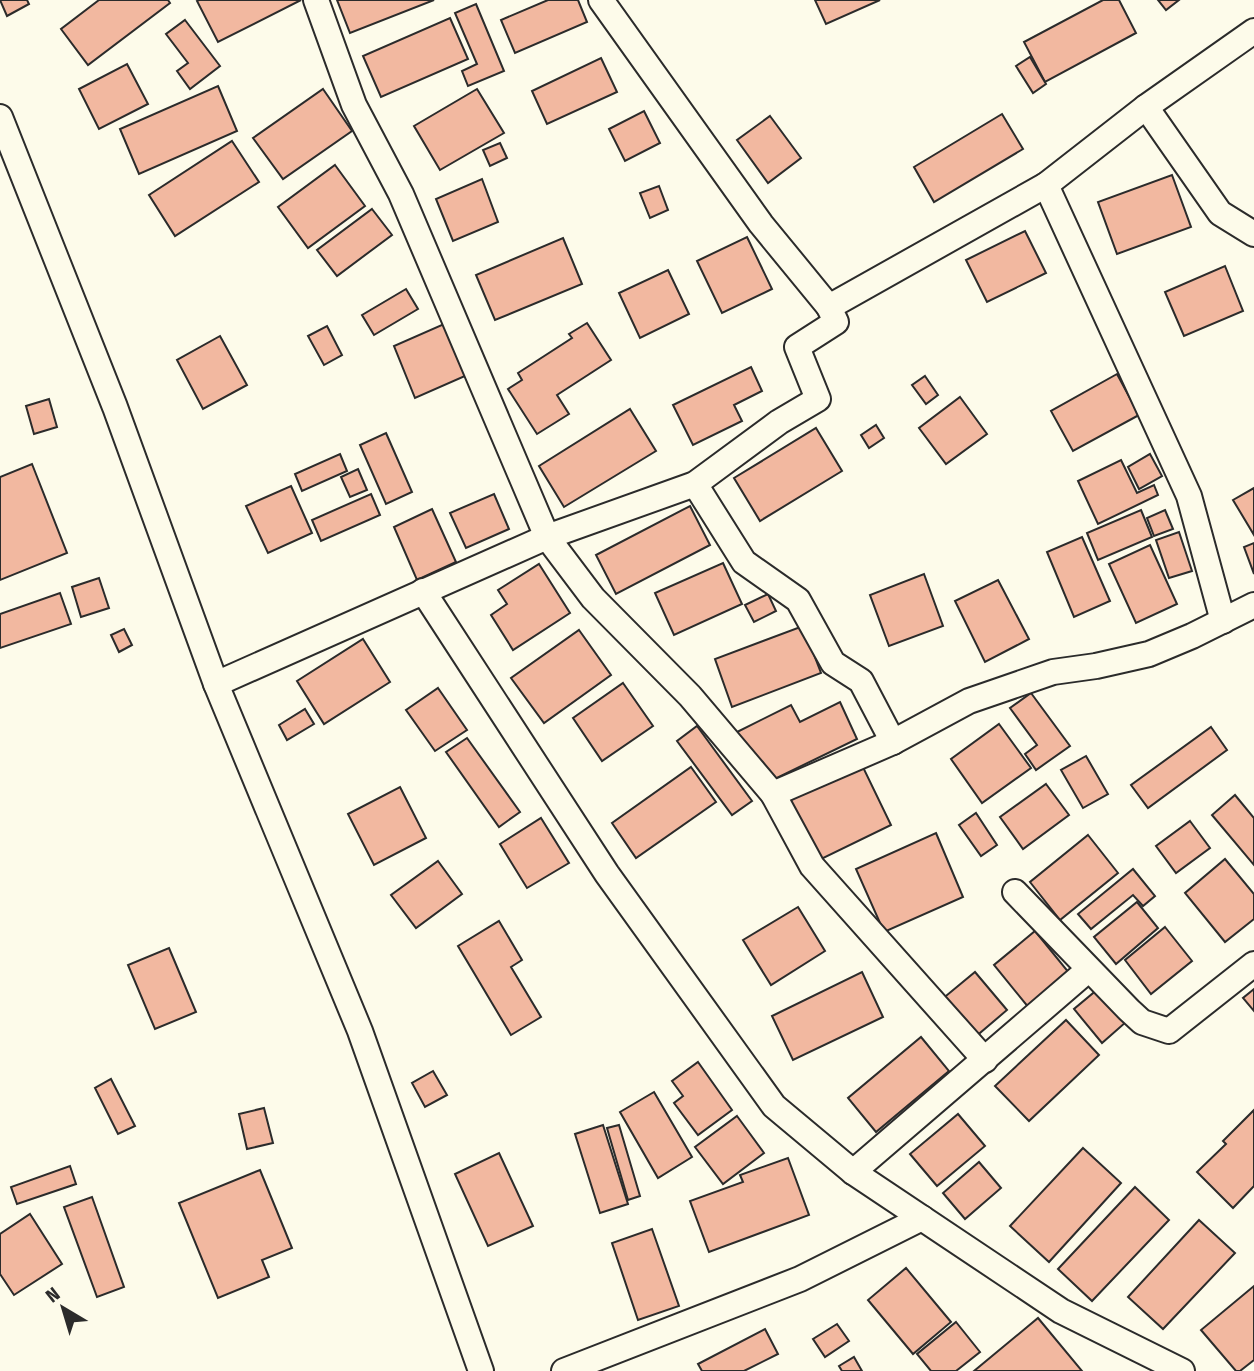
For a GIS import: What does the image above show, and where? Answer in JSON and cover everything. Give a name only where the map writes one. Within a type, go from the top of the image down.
[{"type":"street","points":[[316,0],[354,106],[401,194],[547,537],[593,598],[690,696],[773,794],[812,866],[985,1060]]},
{"type":"street","points":[[216,684],[547,537],[695,484],[779,422],[818,399],[797,347],[836,322],[829,307],[761,223],[601,0]]},
{"type":"street","points":[[829,307],[1046,185],[1146,107],[1254,31]]},
{"type":"street","points":[[1146,107],[1220,214],[1254,234]]},
{"type":"street","points":[[0,117],[116,407],[216,684],[360,1031],[481,1371]]},
{"type":"street","points":[[1046,185],[1189,496],[1223,621]]},
{"type":"street","points":[[695,484],[744,562],[797,600],[833,663],[861,681],[893,742]]},
{"type":"street","points":[[423,591],[607,874],[775,1106],[853,1172],[1061,1311],[1182,1371]]},
{"type":"street","points":[[773,794],[893,742],[969,701],[1053,672],[1149,654],[1254,605]]},
{"type":"street","points":[[1015,892],[1088,970],[1142,1022],[1169,1031],[1254,964]]},
{"type":"street","points":[[853,1172],[1088,970]]},
{"type":"street","points":[[564,1371],[800,1279],[922,1218]]},
{"type":"building","points":[[0,0],[27,0],[29,4],[7,16]]},
{"type":"building","points":[[99,0],[168,0],[170,3],[88,65],[61,29]]},
{"type":"building","points":[[301,0],[218,42],[197,1]]},
{"type":"building","points":[[337,0],[434,0],[350,33]]},
{"type":"building","points":[[548,0],[578,0],[587,22],[515,53],[501,20]]},
{"type":"building","points":[[815,0],[880,0],[826,24]]},
{"type":"building","points":[[1103,0],[1119,0],[1136,33],[1045,82],[1024,42]]},
{"type":"building","points":[[1158,0],[1179,0],[1166,10]]},
{"type":"building","points":[[476,4],[504,71],[468,86],[462,71],[477,64],[455,13]]},
{"type":"building","points":[[450,18],[468,59],[381,97],[363,56]]},
{"type":"building","points":[[185,20],[220,66],[190,89],[177,71],[188,63],[166,34]]},
{"type":"building","points":[[1030,57],[1046,84],[1033,93],[1016,66]]},
{"type":"building","points":[[601,58],[617,92],[547,124],[532,91]]},
{"type":"building","points":[[127,64],[148,104],[99,129],[79,89]]},
{"type":"building","points":[[218,86],[237,131],[139,174],[120,129]]},
{"type":"building","points":[[323,89],[352,131],[283,179],[253,138]]},
{"type":"building","points":[[477,89],[504,133],[440,170],[414,126]]},
{"type":"building","points":[[644,111],[660,143],[625,161],[609,129]]},
{"type":"building","points":[[1002,114],[1023,149],[934,202],[914,167]]},
{"type":"building","points":[[770,116],[801,158],[768,183],[737,140]]},
{"type":"building","points":[[232,141],[259,182],[175,236],[149,195]]},
{"type":"building","points":[[500,143],[507,158],[490,166],[483,150]]},
{"type":"building","points":[[335,165],[365,206],[308,248],[278,207]]},
{"type":"building","points":[[1172,175],[1191,227],[1117,254],[1098,202]]},
{"type":"building","points":[[482,179],[498,222],[453,241],[436,199]]},
{"type":"building","points":[[659,186],[668,210],[650,218],[640,193]]},
{"type":"building","points":[[372,209],[392,235],[337,276],[317,250]]},
{"type":"building","points":[[1025,231],[1046,273],[987,302],[966,260]]},
{"type":"building","points":[[747,237],[772,289],[722,313],[697,261]]},
{"type":"building","points":[[563,238],[582,284],[495,320],[476,275]]},
{"type":"building","points":[[1225,266],[1243,311],[1184,336],[1165,292]]},
{"type":"building","points":[[668,270],[689,314],[640,338],[619,293]]},
{"type":"building","points":[[406,289],[418,309],[374,335],[362,315]]},
{"type":"building","points":[[587,323],[611,360],[557,395],[569,414],[537,434],[508,389],[522,380],[518,373],[572,338],[569,334]]},
{"type":"building","points":[[444,324],[465,376],[415,398],[394,346]]},
{"type":"building","points":[[327,326],[342,355],[324,365],[308,336]]},
{"type":"building","points":[[220,336],[247,385],[203,409],[177,360]]},
{"type":"building","points":[[751,367],[762,391],[734,405],[742,421],[693,445],[673,405]]},
{"type":"building","points":[[1117,374],[1139,415],[1073,451],[1051,411]]},
{"type":"building","points":[[925,376],[938,395],[926,404],[912,385]]},
{"type":"building","points":[[960,397],[987,434],[946,464],[919,428]]},
{"type":"building","points":[[49,399],[57,427],[34,434],[26,406]]},
{"type":"building","points":[[630,409],[656,451],[564,507],[539,466]]},
{"type":"building","points":[[876,425],[884,438],[869,448],[861,435]]},
{"type":"building","points":[[816,428],[842,471],[760,521],[734,478]]},
{"type":"building","points":[[386,433],[412,492],[386,504],[360,445]]},
{"type":"building","points":[[340,454],[347,471],[302,491],[295,474]]},
{"type":"building","points":[[1150,454],[1162,476],[1139,489],[1128,467]]},
{"type":"building","points":[[1121,460],[1137,493],[1154,485],[1158,495],[1098,524],[1078,481]]},
{"type":"building","points":[[32,464],[67,553],[0,580],[0,477]]},
{"type":"building","points":[[358,469],[367,490],[350,497],[341,477]]},
{"type":"building","points":[[291,486],[312,533],[268,553],[246,506]]},
{"type":"building","points":[[1254,488],[1254,535],[1233,500]]},
{"type":"building","points":[[371,494],[380,515],[321,541],[312,520]]},
{"type":"building","points":[[494,494],[509,529],[466,548],[450,513]]},
{"type":"building","points":[[690,506],[710,545],[616,594],[596,555]]},
{"type":"building","points":[[432,509],[456,562],[417,580],[394,527]]},
{"type":"building","points":[[1141,510],[1152,537],[1098,560],[1087,533]]},
{"type":"building","points":[[1165,510],[1173,529],[1154,536],[1147,518]]},
{"type":"building","points":[[1179,532],[1192,571],[1169,578],[1156,540]]},
{"type":"building","points":[[1082,537],[1110,601],[1074,617],[1047,552]]},
{"type":"building","points":[[1254,543],[1254,574],[1244,547]]},
{"type":"building","points":[[1150,545],[1177,604],[1136,623],[1109,564]]},
{"type":"building","points":[[723,563],[742,604],[674,635],[655,593]]},
{"type":"building","points":[[539,564],[570,613],[513,650],[491,615],[507,604],[498,590]]},
{"type":"building","points":[[924,574],[943,626],[889,646],[870,595]]},
{"type":"building","points":[[99,578],[109,608],[81,617],[72,587]]},
{"type":"building","points":[[998,580],[1029,639],[985,662],[955,601]]},
{"type":"building","points":[[60,593],[71,624],[0,648],[0,614]]},
{"type":"building","points":[[768,594],[776,611],[754,622],[745,605]]},
{"type":"building","points":[[803,626],[821,673],[732,707],[715,659]]},
{"type":"building","points":[[124,629],[132,645],[119,652],[111,635]]},
{"type":"building","points":[[579,630],[611,675],[544,723],[511,678]]},
{"type":"building","points":[[363,639],[390,682],[324,724],[297,681]]},
{"type":"building","points":[[623,683],[653,726],[602,761],[573,718]]},
{"type":"building","points":[[438,688],[467,730],[435,751],[406,710]]},
{"type":"building","points":[[1031,693],[1070,746],[1036,770],[1025,754],[1037,745],[1010,708]]},
{"type":"building","points":[[840,702],[857,739],[762,785],[737,732],[791,705],[800,722]]},
{"type":"building","points":[[305,709],[314,724],[287,740],[279,725]]},
{"type":"building","points":[[999,724],[1031,768],[982,803],[951,759]]},
{"type":"building","points":[[697,726],[752,801],[732,815],[677,741]]},
{"type":"building","points":[[1211,727],[1227,750],[1148,808],[1131,785]]},
{"type":"building","points":[[467,738],[520,812],[499,827],[446,752]]},
{"type":"building","points":[[1086,756],[1108,794],[1083,808],[1061,770]]},
{"type":"building","points":[[860,761],[891,825],[811,864],[781,800]]},
{"type":"building","points":[[691,767],[716,802],[636,858],[612,823]]},
{"type":"building","points":[[1046,784],[1069,815],[1023,849],[1000,817]]},
{"type":"building","points":[[400,787],[426,838],[374,865],[348,814]]},
{"type":"building","points":[[1235,795],[1254,818],[1254,865],[1212,815]]},
{"type":"building","points":[[976,813],[997,845],[981,856],[959,825]]},
{"type":"building","points":[[541,818],[569,863],[527,888],[500,844]]},
{"type":"building","points":[[1190,821],[1210,848],[1176,873],[1156,846]]},
{"type":"building","points":[[936,833],[963,897],[884,932],[856,869]]},
{"type":"building","points":[[1088,835],[1118,873],[1060,920],[1030,882]]},
{"type":"building","points":[[1225,859],[1254,894],[1254,919],[1225,942],[1185,893]]},
{"type":"building","points":[[438,861],[462,894],[416,928],[391,895]]},
{"type":"building","points":[[1133,869],[1155,896],[1143,906],[1133,895],[1091,929],[1078,914]]},
{"type":"building","points":[[1137,902],[1158,928],[1116,964],[1094,937]]},
{"type":"building","points":[[798,907],[825,951],[771,985],[743,940]]},
{"type":"building","points":[[499,921],[522,960],[511,967],[541,1017],[511,1035],[458,946]]},
{"type":"building","points":[[1165,927],[1192,961],[1151,994],[1125,960]]},
{"type":"building","points":[[1035,931],[1070,974],[1029,1008],[994,965]]},
{"type":"building","points":[[169,948],[196,1012],[155,1029],[128,965]]},
{"type":"building","points":[[862,972],[883,1017],[793,1060],[772,1016]]},
{"type":"building","points":[[975,972],[1007,1010],[974,1038],[941,1000]]},
{"type":"building","points":[[1098,989],[1126,1022],[1102,1043],[1074,1009]]},
{"type":"building","points":[[1254,989],[1254,1011],[1243,998]]},
{"type":"building","points":[[1066,1020],[1099,1055],[1029,1121],[995,1086]]},
{"type":"building","points":[[921,1037],[949,1071],[876,1132],[848,1098]]},
{"type":"building","points":[[698,1062],[732,1110],[698,1135],[674,1103],[683,1096],[672,1081]]},
{"type":"building","points":[[433,1071],[447,1095],[425,1107],[412,1083]]},
{"type":"building","points":[[111,1079],[135,1126],[118,1134],[95,1088]]},
{"type":"building","points":[[654,1092],[692,1157],[658,1178],[620,1112]]},
{"type":"building","points":[[264,1108],[273,1143],[247,1149],[239,1114]]},
{"type":"building","points":[[1254,1110],[1254,1186],[1233,1208],[1197,1172],[1226,1144],[1223,1141]]},
{"type":"building","points":[[958,1114],[985,1146],[937,1186],[910,1154]]},
{"type":"building","points":[[737,1116],[764,1153],[723,1184],[695,1147]]},
{"type":"building","points":[[603,1125],[628,1204],[600,1213],[575,1134]]},
{"type":"building","points":[[619,1125],[640,1196],[628,1200],[607,1128]]},
{"type":"building","points":[[1083,1148],[1121,1183],[1049,1262],[1010,1226]]},
{"type":"building","points":[[499,1153],[533,1226],[488,1246],[455,1174]]},
{"type":"building","points":[[788,1158],[809,1215],[709,1252],[690,1201],[743,1182],[740,1175]]},
{"type":"building","points":[[979,1162],[1001,1188],[965,1219],[943,1193]]},
{"type":"building","points":[[70,1166],[76,1184],[17,1204],[11,1187]]},
{"type":"building","points":[[260,1170],[292,1248],[262,1260],[269,1277],[218,1298],[179,1203]]},
{"type":"building","points":[[1135,1187],[1169,1220],[1092,1301],[1058,1269]]},
{"type":"building","points":[[92,1197],[124,1287],[97,1297],[64,1207]]},
{"type":"building","points":[[30,1214],[62,1264],[14,1295],[0,1274],[0,1234]]},
{"type":"building","points":[[1199,1220],[1235,1253],[1163,1329],[1128,1297]]},
{"type":"building","points":[[652,1229],[679,1306],[638,1320],[612,1243]]},
{"type":"building","points":[[906,1268],[951,1322],[913,1354],[868,1300]]},
{"type":"building","points":[[1254,1286],[1254,1360],[1236,1371],[1201,1330]]},
{"type":"building","points":[[1038,1318],[1082,1371],[974,1371]]},
{"type":"building","points":[[956,1322],[980,1352],[956,1371],[931,1371],[917,1354]]},
{"type":"building","points":[[837,1324],[849,1341],[825,1357],[813,1339]]},
{"type":"building","points":[[765,1329],[778,1354],[744,1371],[702,1371],[698,1364]]},
{"type":"building","points":[[854,1357],[862,1371],[842,1371],[839,1366]]}]
